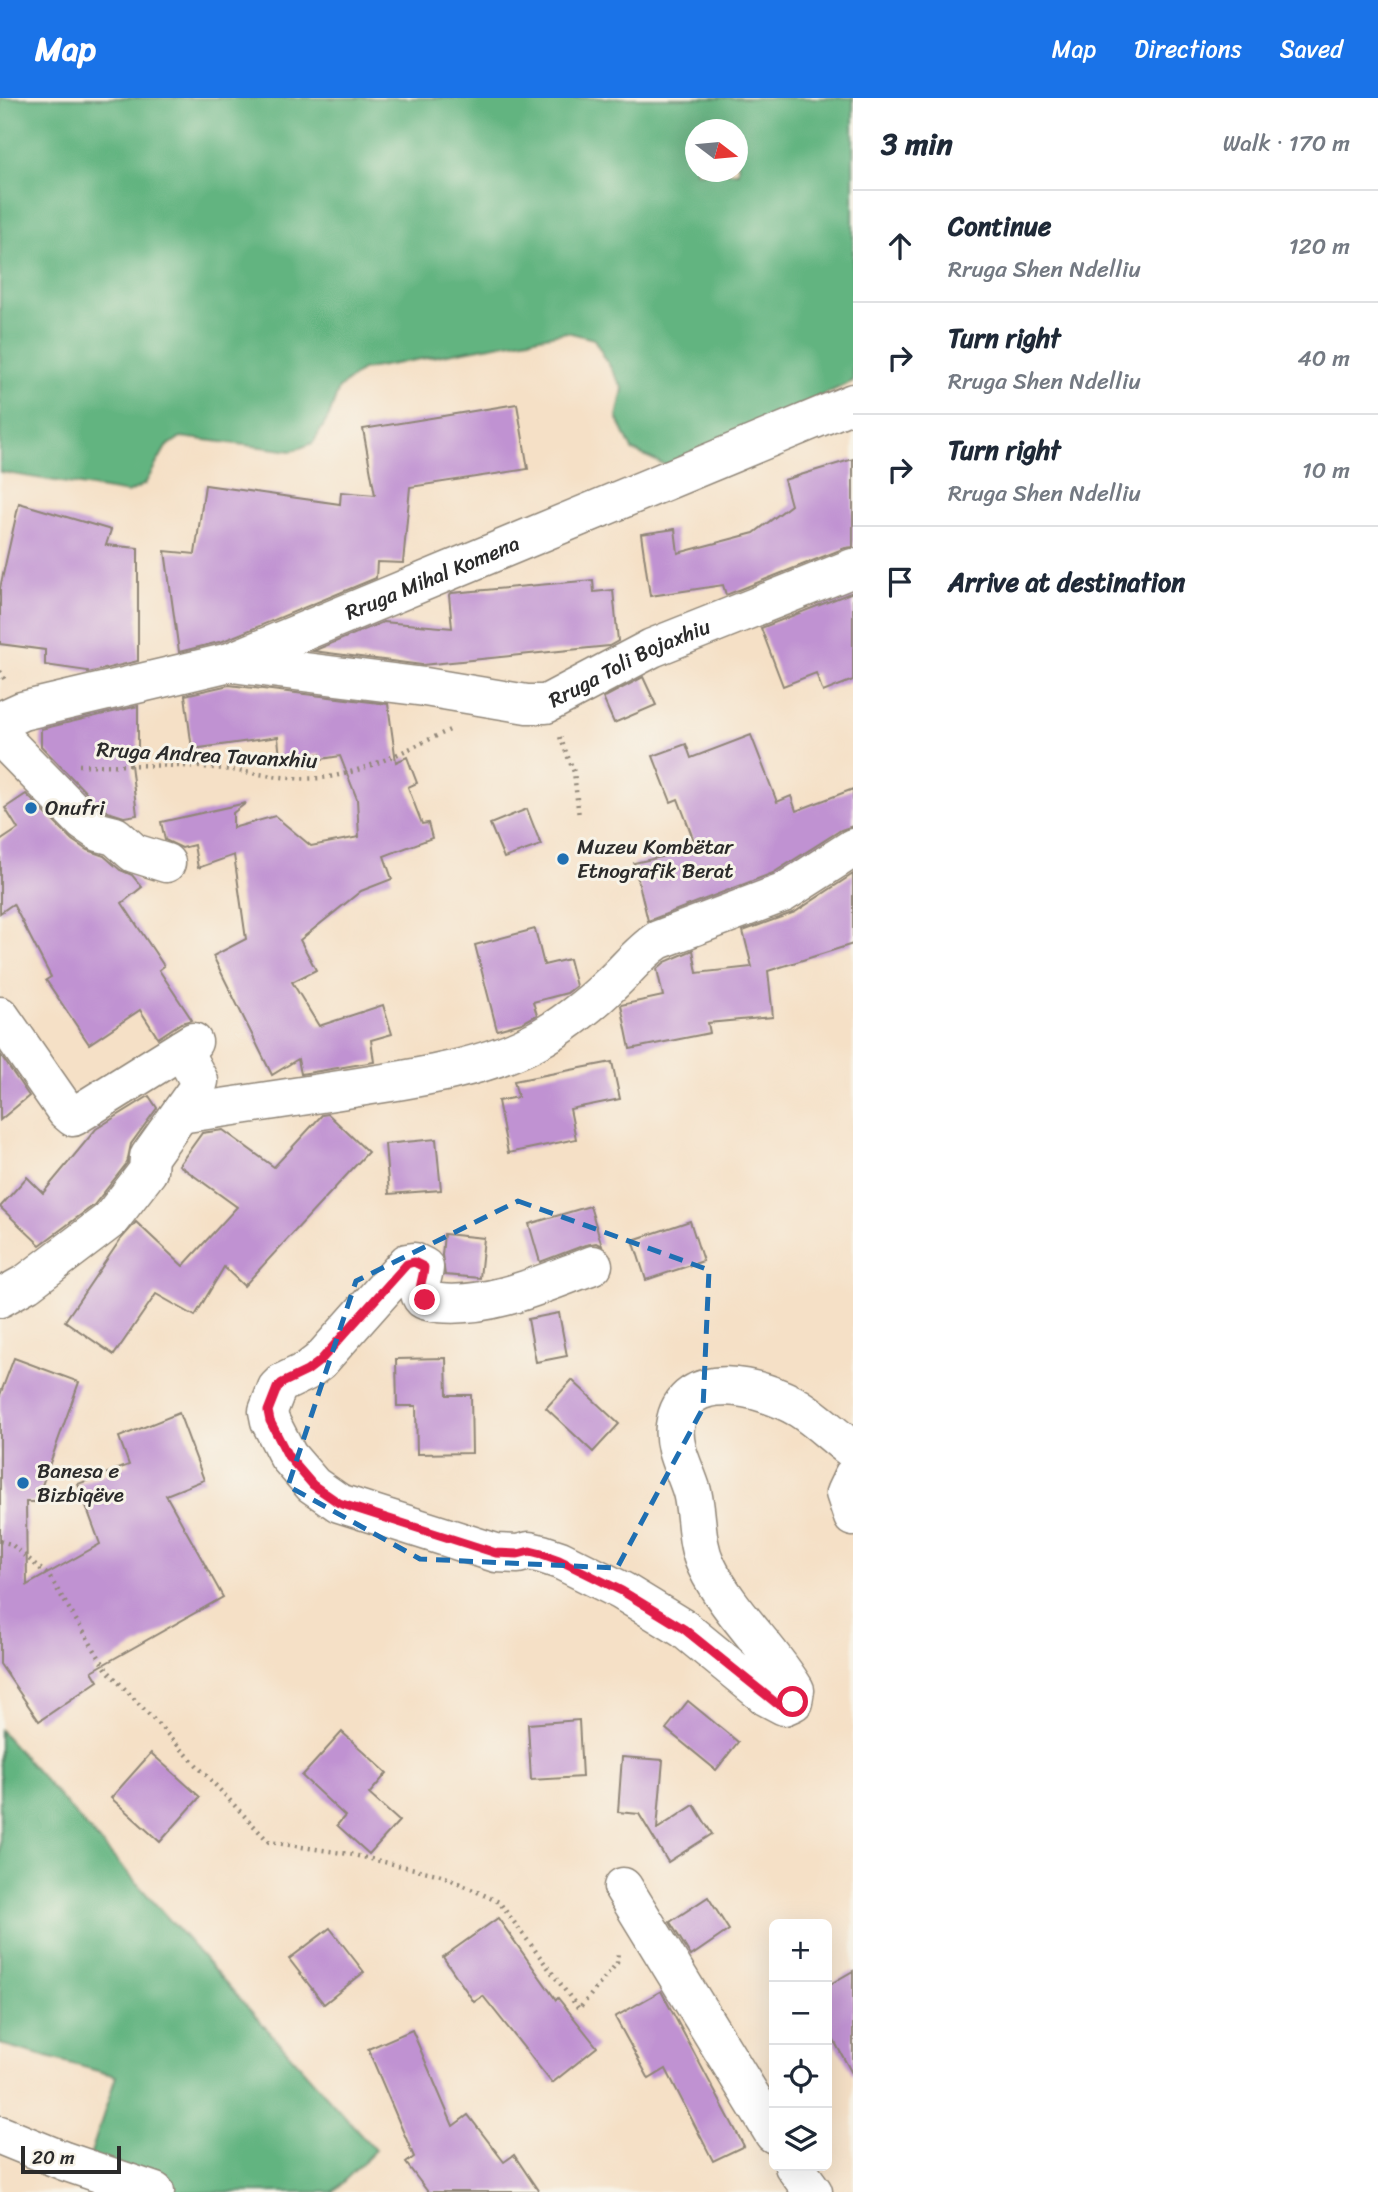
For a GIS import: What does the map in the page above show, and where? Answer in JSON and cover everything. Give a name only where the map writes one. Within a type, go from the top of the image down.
[{"type":"street","name":"Rruga Mihal Komena","points":[[0,721],[22,711],[230,662],[853,403]]},
{"type":"street","name":"Rruga Toli Bojaxhiu","points":[[230,662],[425,687],[527,704],[546,704],[652,648],[853,568]]},
{"type":"street","points":[[0,736],[84,822],[99,832],[115,836],[134,853],[166,863]]},
{"type":"street","points":[[180,1114],[403,1080],[459,1068],[512,1051],[557,1028],[609,986],[646,948],[658,940],[783,892],[853,848]]},
{"type":"street","points":[[0,1298],[27,1283],[110,1220],[148,1171],[149,1157],[197,1091],[199,1081],[187,1046],[73,1117],[2,1025]]},
{"type":"street","points":[[593,1265],[517,1293],[476,1303],[450,1304],[421,1297],[424,1267],[414,1262],[407,1264],[320,1361],[277,1388],[268,1411],[270,1421],[288,1456],[313,1485],[339,1503],[496,1553],[518,1554],[530,1551],[542,1554],[591,1575],[684,1629],[767,1697],[784,1706],[793,1702],[795,1690],[722,1595],[700,1550],[695,1507],[676,1445],[675,1427],[679,1411],[699,1390],[712,1385],[751,1389],[797,1407],[853,1450]]},
{"type":"street","points":[[853,1476],[845,1493],[853,1517]]},
{"type":"street","points":[[623,1887],[769,2126]]},
{"type":"street","points":[[0,2135],[64,2161],[155,2192]]},
{"type":"street","points":[[798,2171],[813,2192]]},
{"type":"path","name":"Rruga Andrea Tavanxhiu","points":[[29,765],[182,766],[282,778],[322,778],[359,769],[457,727]]},
{"type":"path","points":[[574,772],[579,817]]},
{"type":"path","points":[[0,1541],[11,1544],[49,1576],[107,1670],[269,1842],[349,1854],[440,1875],[499,1902],[579,2008],[617,1963],[618,1950]]},
{"type":"highlighted area","points":[[518,1201],[709,1270],[703,1408],[617,1568],[420,1559],[288,1486],[356,1281]]},
{"type":"green space","points":[[0,98],[853,98],[853,381],[718,444],[665,465],[632,450],[617,417],[623,389],[594,339],[567,332],[362,370],[339,388],[329,416],[313,443],[292,451],[181,437],[166,447],[145,484],[128,493],[0,472]]},
{"type":"green space","points":[[0,1730],[375,2150],[333,2192],[165,2192],[88,2162],[116,2076],[0,2044]]},
{"type":"building","points":[[517,404],[528,469],[410,487],[403,563],[377,562],[376,578],[223,641],[179,652],[165,551],[195,554],[205,485],[340,504],[341,492],[375,495],[363,429]]},
{"type":"building","points":[[853,459],[853,547],[726,595],[723,585],[650,596],[641,534],[675,529],[678,553],[754,533],[791,505],[784,480]]},
{"type":"building","points":[[19,503],[111,530],[106,545],[138,548],[138,661],[88,673],[45,665],[45,650],[0,644],[0,588]]},
{"type":"building","points":[[593,580],[594,592],[613,590],[618,641],[609,646],[422,665],[313,651],[383,622],[452,628],[449,595],[452,593]]},
{"type":"building","points":[[853,592],[853,680],[823,692],[816,673],[783,686],[761,628]]},
{"type":"building","points":[[643,677],[656,705],[614,723],[603,698]]},
{"type":"building","points":[[229,685],[388,704],[396,762],[407,757],[417,783],[408,787],[422,824],[428,823],[432,838],[384,856],[392,879],[361,891],[300,940],[316,970],[292,982],[319,1026],[383,1005],[392,1034],[371,1040],[374,1062],[301,1074],[298,1059],[272,1075],[213,956],[246,939],[234,855],[198,868],[194,845],[182,848],[165,840],[161,822],[246,803],[233,813],[233,828],[275,816],[311,846],[359,837],[357,799],[340,756],[321,759],[320,754],[280,759],[278,737],[192,749],[185,695]]},
{"type":"building","points":[[138,706],[138,756],[130,756],[137,815],[124,817],[108,812],[98,805],[41,746],[41,729]]},
{"type":"building","points":[[751,735],[777,802],[791,796],[796,811],[853,789],[853,826],[841,830],[773,873],[648,921],[634,863],[697,849],[678,799],[671,802],[653,756],[686,744],[691,758]]},
{"type":"building","points":[[26,794],[72,840],[87,850],[104,856],[120,870],[132,875],[142,887],[122,903],[164,966],[159,970],[192,1020],[181,1023],[158,1038],[140,1010],[89,1044],[46,980],[51,977],[13,904],[0,913],[0,841],[18,829],[5,808]]},
{"type":"building","points":[[527,809],[541,845],[504,858],[490,824]]},
{"type":"building","points":[[853,874],[853,944],[768,971],[773,1017],[708,1023],[710,1033],[630,1049],[621,1005],[663,996],[657,969],[665,962],[693,950],[697,973],[752,967],[743,931],[795,912]]},
{"type":"building","points":[[535,929],[544,965],[569,959],[576,986],[567,993],[533,1002],[537,1015],[522,1023],[497,1030],[475,945]]},
{"type":"building","points":[[0,1054],[29,1096],[0,1120]]},
{"type":"building","points":[[612,1062],[620,1099],[570,1109],[576,1139],[508,1153],[498,1101],[518,1097],[514,1081]]},
{"type":"building","points":[[149,1096],[157,1108],[131,1144],[127,1163],[94,1205],[40,1245],[0,1207],[27,1177],[43,1193],[96,1129]]},
{"type":"building","points":[[328,1114],[368,1152],[244,1286],[224,1267],[195,1316],[156,1294],[114,1355],[65,1321],[120,1240],[136,1222],[183,1266],[237,1207],[179,1165],[202,1133],[223,1130],[274,1167],[322,1115]]},
{"type":"building","points":[[436,1139],[441,1190],[389,1194],[385,1144]]},
{"type":"building","points":[[590,1206],[602,1246],[596,1243],[585,1245],[540,1262],[529,1224]]},
{"type":"building","points":[[690,1221],[703,1261],[646,1280],[633,1240]]},
{"type":"building","points":[[444,1234],[484,1238],[480,1278],[445,1275],[442,1255]]},
{"type":"building","points":[[559,1313],[567,1356],[536,1362],[528,1319]]},
{"type":"building","points":[[14,1358],[79,1382],[36,1502],[26,1502],[27,1585],[100,1544],[78,1484],[129,1465],[119,1437],[179,1413],[204,1480],[166,1495],[223,1597],[92,1671],[98,1681],[39,1721],[0,1664],[0,1395]]},
{"type":"building","points":[[446,1358],[447,1395],[471,1395],[472,1453],[417,1454],[416,1406],[397,1406],[396,1359]]},
{"type":"building","points":[[572,1380],[619,1424],[593,1452],[546,1408]]},
{"type":"building","points":[[688,1701],[738,1742],[716,1770],[666,1729]]},
{"type":"building","points":[[579,1720],[582,1777],[531,1780],[528,1724]]},
{"type":"building","points":[[342,1732],[387,1773],[369,1794],[399,1821],[369,1854],[337,1825],[345,1816],[302,1776]]},
{"type":"building","points":[[151,1753],[200,1797],[160,1842],[111,1798]]},
{"type":"building","points":[[622,1757],[663,1760],[657,1829],[694,1805],[712,1834],[668,1862],[639,1814],[618,1812]]},
{"type":"building","points":[[708,1897],[729,1930],[691,1956],[670,1922]]},
{"type":"building","points":[[498,1918],[556,2000],[558,1998],[597,2047],[552,2083],[483,1996],[474,2002],[443,1957]]},
{"type":"building","points":[[330,1928],[364,1972],[324,2004],[289,1959]]},
{"type":"building","points":[[853,1971],[853,2075],[832,2037],[832,1983]]},
{"type":"building","points":[[661,1991],[744,2146],[713,2161],[666,2069],[649,2079],[615,2017]]},
{"type":"building","points":[[412,2030],[453,2126],[468,2115],[504,2162],[514,2155],[539,2192],[428,2192],[406,2163],[414,2157],[368,2049]]},
{"type":"place","name":"Onufri","points":[[31,808]]},
{"type":"place","name":"Muzeu Kombëtar Etnografik Berat","points":[[563,859]]},
{"type":"place","name":"Banesa e Bizbiqëve","points":[[23,1483]]},
{"type":"route","points":[[425,1300],[421,1297],[420,1289],[424,1267],[414,1262],[407,1264],[320,1361],[277,1388],[268,1411],[270,1421],[288,1456],[313,1485],[339,1503],[496,1553],[518,1554],[530,1551],[559,1560],[622,1591],[684,1629],[776,1703],[784,1706],[793,1702]]}]
